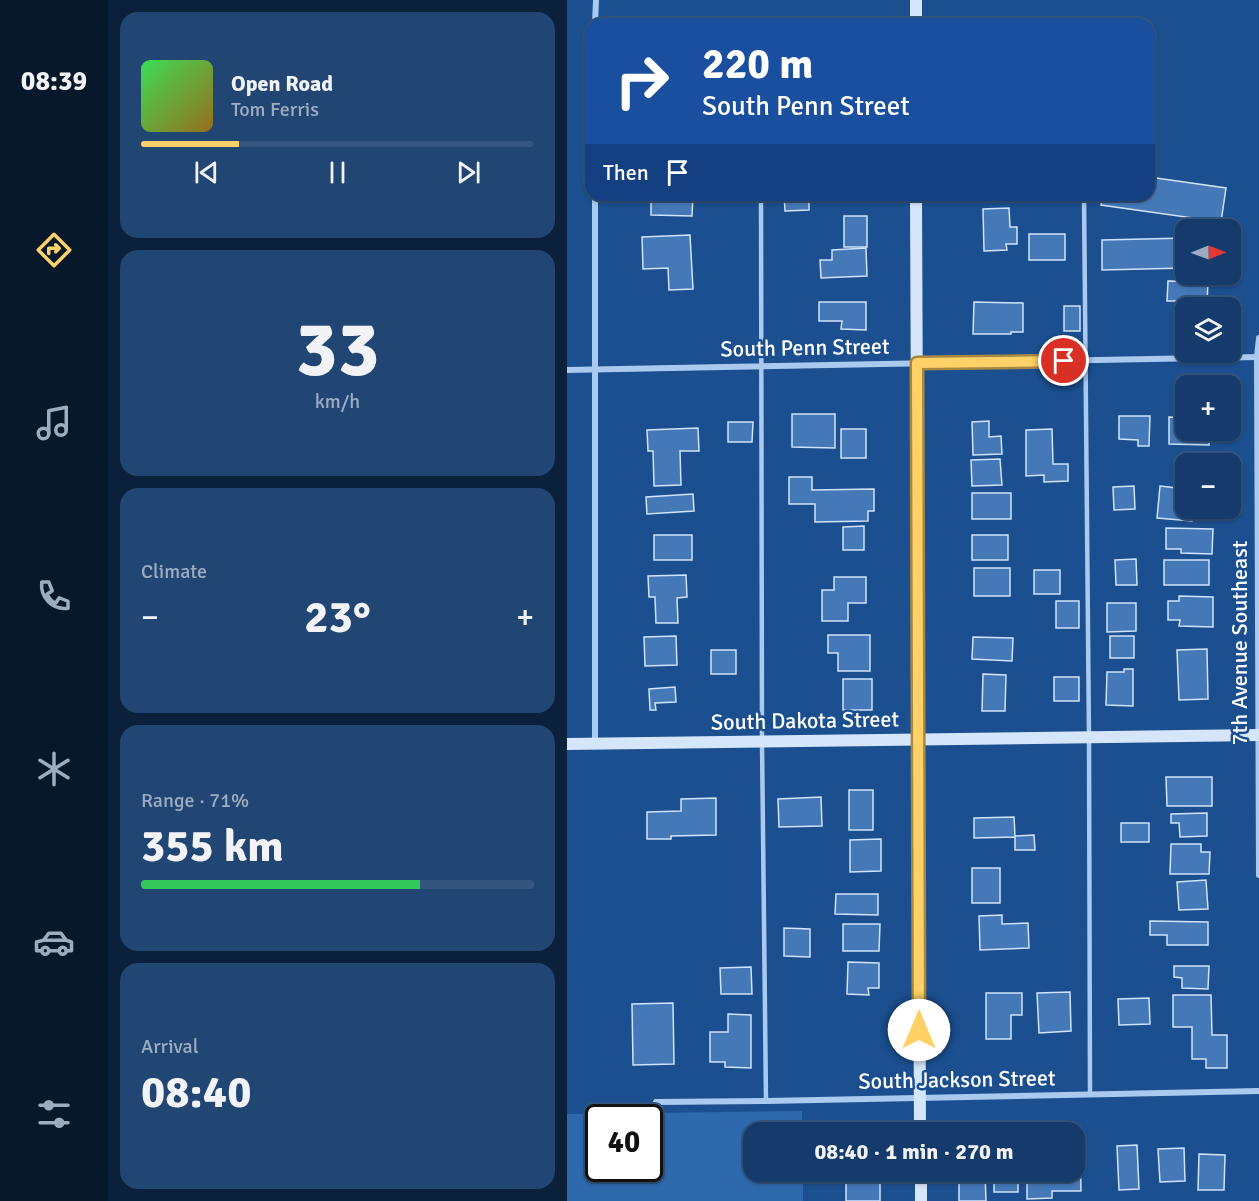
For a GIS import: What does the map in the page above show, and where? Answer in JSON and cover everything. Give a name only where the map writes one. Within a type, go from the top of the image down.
[{"type":"street","points":[[595,18],[596,0]]},
{"type":"street","points":[[916,0],[916,18]]},
{"type":"street","points":[[595,201],[595,744]]},
{"type":"street","points":[[916,201],[920,1122]]},
{"type":"street","name":"7th Avenue Southeast","points":[[1259,338],[1259,875]]},
{"type":"street","name":"South Penn Street","points":[[567,370],[1258,357]]},
{"type":"street","name":"South Dakota Street","points":[[567,744],[1258,735]]},
{"type":"street","name":"South Jackson Street","points":[[656,1102],[1259,1091]]},
{"type":"street","points":[[921,1182],[921,1201]]},
{"type":"lane","points":[[761,201],[762,742],[767,1101]]},
{"type":"lane","points":[[1084,201],[1090,1095]]},
{"type":"shaded area","points":[[802,1111],[802,1122],[743,1122],[743,1182],[803,1182],[803,1201],[567,1201],[567,1114],[585,1114],[585,1182],[663,1182],[663,1113]]},
{"type":"building","points":[[1155,178],[1226,188],[1221,219],[1200,219],[1101,205],[1102,201],[1155,201]]},
{"type":"building","points":[[651,201],[693,201],[692,216],[651,215]]},
{"type":"building","points":[[784,201],[809,201],[809,210],[785,211]]},
{"type":"building","points":[[1009,208],[1010,227],[1017,227],[1017,244],[1006,244],[1007,250],[984,251],[983,209]]},
{"type":"building","points":[[844,216],[867,216],[867,247],[844,247]]},
{"type":"building","points":[[1029,234],[1065,234],[1065,260],[1029,260]]},
{"type":"building","points":[[690,235],[693,289],[669,290],[668,268],[643,269],[642,237]]},
{"type":"building","points":[[1175,238],[1175,268],[1102,270],[1102,240]]},
{"type":"building","points":[[866,248],[867,276],[821,278],[820,260],[832,260],[832,250]]},
{"type":"building","points":[[1168,281],[1175,281],[1175,285],[1208,285],[1207,297],[1175,297],[1175,301],[1167,301]]},
{"type":"building","points":[[819,302],[866,302],[866,330],[841,329],[842,321],[819,321]]},
{"type":"building","points":[[974,302],[1023,303],[1023,332],[973,334]]},
{"type":"building","points":[[1064,306],[1080,306],[1080,331],[1064,331]]},
{"type":"building","points":[[792,414],[835,414],[835,448],[792,447]]},
{"type":"building","points":[[1119,416],[1150,416],[1149,446],[1138,446],[1138,440],[1119,439]]},
{"type":"building","points":[[1169,417],[1175,417],[1175,441],[1209,441],[1209,445],[1169,444]]},
{"type":"building","points":[[989,421],[989,437],[1001,436],[1002,454],[973,455],[972,422]]},
{"type":"building","points":[[728,422],[753,422],[752,442],[728,442]]},
{"type":"building","points":[[698,428],[699,451],[680,451],[681,485],[654,486],[653,451],[648,451],[647,430]]},
{"type":"building","points":[[841,429],[866,429],[866,458],[841,458]]},
{"type":"building","points":[[1052,429],[1053,464],[1068,464],[1068,481],[1044,482],[1044,475],[1026,476],[1026,430]]},
{"type":"building","points":[[1000,459],[1002,485],[972,486],[971,460]]},
{"type":"building","points":[[789,477],[812,477],[812,490],[874,489],[874,511],[868,511],[868,521],[815,522],[815,504],[789,504]]},
{"type":"building","points":[[1134,486],[1135,509],[1114,510],[1113,487]]},
{"type":"building","points":[[1160,486],[1175,488],[1175,519],[1192,519],[1192,521],[1157,518]]},
{"type":"building","points":[[972,493],[1011,493],[1011,519],[972,519]]},
{"type":"building","points":[[693,494],[694,511],[647,514],[646,497]]},
{"type":"building","points":[[864,526],[864,550],[843,550],[843,527]]},
{"type":"building","points":[[1166,528],[1213,529],[1212,554],[1181,553],[1181,549],[1166,549]]},
{"type":"building","points":[[654,535],[692,535],[692,560],[654,560]]},
{"type":"building","points":[[972,535],[1008,535],[1008,560],[972,560]]},
{"type":"building","points":[[1136,559],[1137,585],[1116,585],[1115,560]]},
{"type":"building","points":[[1164,560],[1209,560],[1209,585],[1164,585]]},
{"type":"building","points":[[974,568],[1010,568],[1010,596],[974,596]]},
{"type":"building","points":[[1034,570],[1060,570],[1060,594],[1034,594]]},
{"type":"building","points":[[686,575],[687,597],[677,598],[678,623],[656,623],[655,597],[649,597],[648,576]]},
{"type":"building","points":[[834,577],[866,577],[866,603],[848,603],[848,621],[822,621],[822,590],[834,590]]},
{"type":"building","points":[[1179,596],[1213,597],[1213,627],[1179,626],[1180,620],[1168,620],[1168,601],[1179,601]]},
{"type":"building","points":[[1056,601],[1079,601],[1079,628],[1056,628]]},
{"type":"building","points":[[1107,603],[1136,603],[1136,631],[1107,632]]},
{"type":"building","points":[[828,635],[870,635],[870,671],[838,671],[838,653],[828,653]]},
{"type":"building","points":[[676,636],[677,665],[645,666],[644,637]]},
{"type":"building","points":[[1110,636],[1134,636],[1134,658],[1110,658]]},
{"type":"building","points":[[973,637],[1013,638],[1012,661],[972,659]]},
{"type":"building","points":[[1207,649],[1208,699],[1179,700],[1177,650]]},
{"type":"building","points":[[711,650],[736,650],[736,674],[711,674]]},
{"type":"building","points":[[1124,669],[1133,669],[1133,706],[1106,705],[1107,672],[1124,672]]},
{"type":"building","points":[[983,674],[1006,675],[1005,711],[982,711]]},
{"type":"building","points":[[1054,677],[1079,677],[1079,701],[1054,701]]},
{"type":"building","points":[[843,679],[872,679],[872,710],[843,710]]},
{"type":"building","points":[[675,687],[676,702],[655,703],[656,710],[650,710],[649,689]]},
{"type":"building","points":[[1166,777],[1212,777],[1212,806],[1167,806]]},
{"type":"building","points":[[849,790],[873,790],[873,830],[849,830]]},
{"type":"building","points":[[821,797],[822,826],[779,827],[778,799]]},
{"type":"building","points":[[716,798],[716,835],[647,839],[647,812],[681,811],[681,799]]},
{"type":"building","points":[[1207,813],[1207,836],[1180,837],[1179,823],[1171,823],[1171,814]]},
{"type":"building","points":[[1014,817],[1015,836],[1034,835],[1035,850],[1015,850],[1015,837],[974,838],[974,818]]},
{"type":"building","points":[[1121,823],[1149,823],[1149,842],[1121,842]]},
{"type":"building","points":[[881,839],[881,871],[850,872],[850,840]]},
{"type":"building","points":[[1171,844],[1201,844],[1201,852],[1210,852],[1209,874],[1170,874]]},
{"type":"building","points":[[972,868],[1000,868],[1000,903],[972,903]]},
{"type":"building","points":[[1206,880],[1208,909],[1179,910],[1177,882]]},
{"type":"building","points":[[836,894],[878,894],[878,915],[835,914]]},
{"type":"building","points":[[1002,915],[1002,924],[1028,923],[1029,948],[980,950],[979,916]]},
{"type":"building","points":[[1150,921],[1208,922],[1208,945],[1167,945],[1167,935],[1150,935]]},
{"type":"building","points":[[843,924],[880,924],[879,951],[843,951]]},
{"type":"building","points":[[784,928],[810,929],[810,957],[784,956]]},
{"type":"building","points":[[848,962],[879,963],[879,988],[868,988],[869,995],[847,994]]},
{"type":"building","points":[[1174,966],[1209,966],[1208,989],[1182,988],[1182,978],[1174,977]]},
{"type":"building","points":[[751,967],[752,994],[721,994],[720,968]]},
{"type":"building","points":[[1070,992],[1071,1031],[1039,1033],[1037,993]]},
{"type":"building","points":[[986,993],[1022,993],[1022,1015],[1011,1015],[1011,1039],[986,1039]]},
{"type":"building","points":[[1173,995],[1211,995],[1212,1035],[1227,1035],[1227,1068],[1206,1068],[1206,1059],[1192,1059],[1192,1027],[1173,1027]]},
{"type":"building","points":[[1149,998],[1150,1024],[1119,1025],[1118,999]]},
{"type":"building","points":[[673,1003],[674,1064],[633,1065],[632,1004]]},
{"type":"building","points":[[728,1014],[751,1015],[751,1068],[725,1067],[725,1062],[710,1062],[710,1032],[728,1032]]},
{"type":"building","points":[[1137,1145],[1139,1189],[1119,1190],[1117,1146]]},
{"type":"building","points":[[1184,1148],[1185,1181],[1160,1182],[1158,1149]]},
{"type":"building","points":[[1199,1154],[1225,1155],[1224,1190],[1198,1190]]},
{"type":"building","points":[[846,1182],[880,1182],[880,1201],[846,1201]]},
{"type":"building","points":[[959,1182],[985,1182],[986,1201],[959,1201]]},
{"type":"building","points":[[994,1182],[1018,1182],[1018,1192],[994,1192]]},
{"type":"building","points":[[1027,1182],[1081,1182],[1081,1191],[1052,1191],[1052,1198],[1027,1199]]},
{"type":"route","points":[[919,1030],[917,363],[1064,361]]}]
